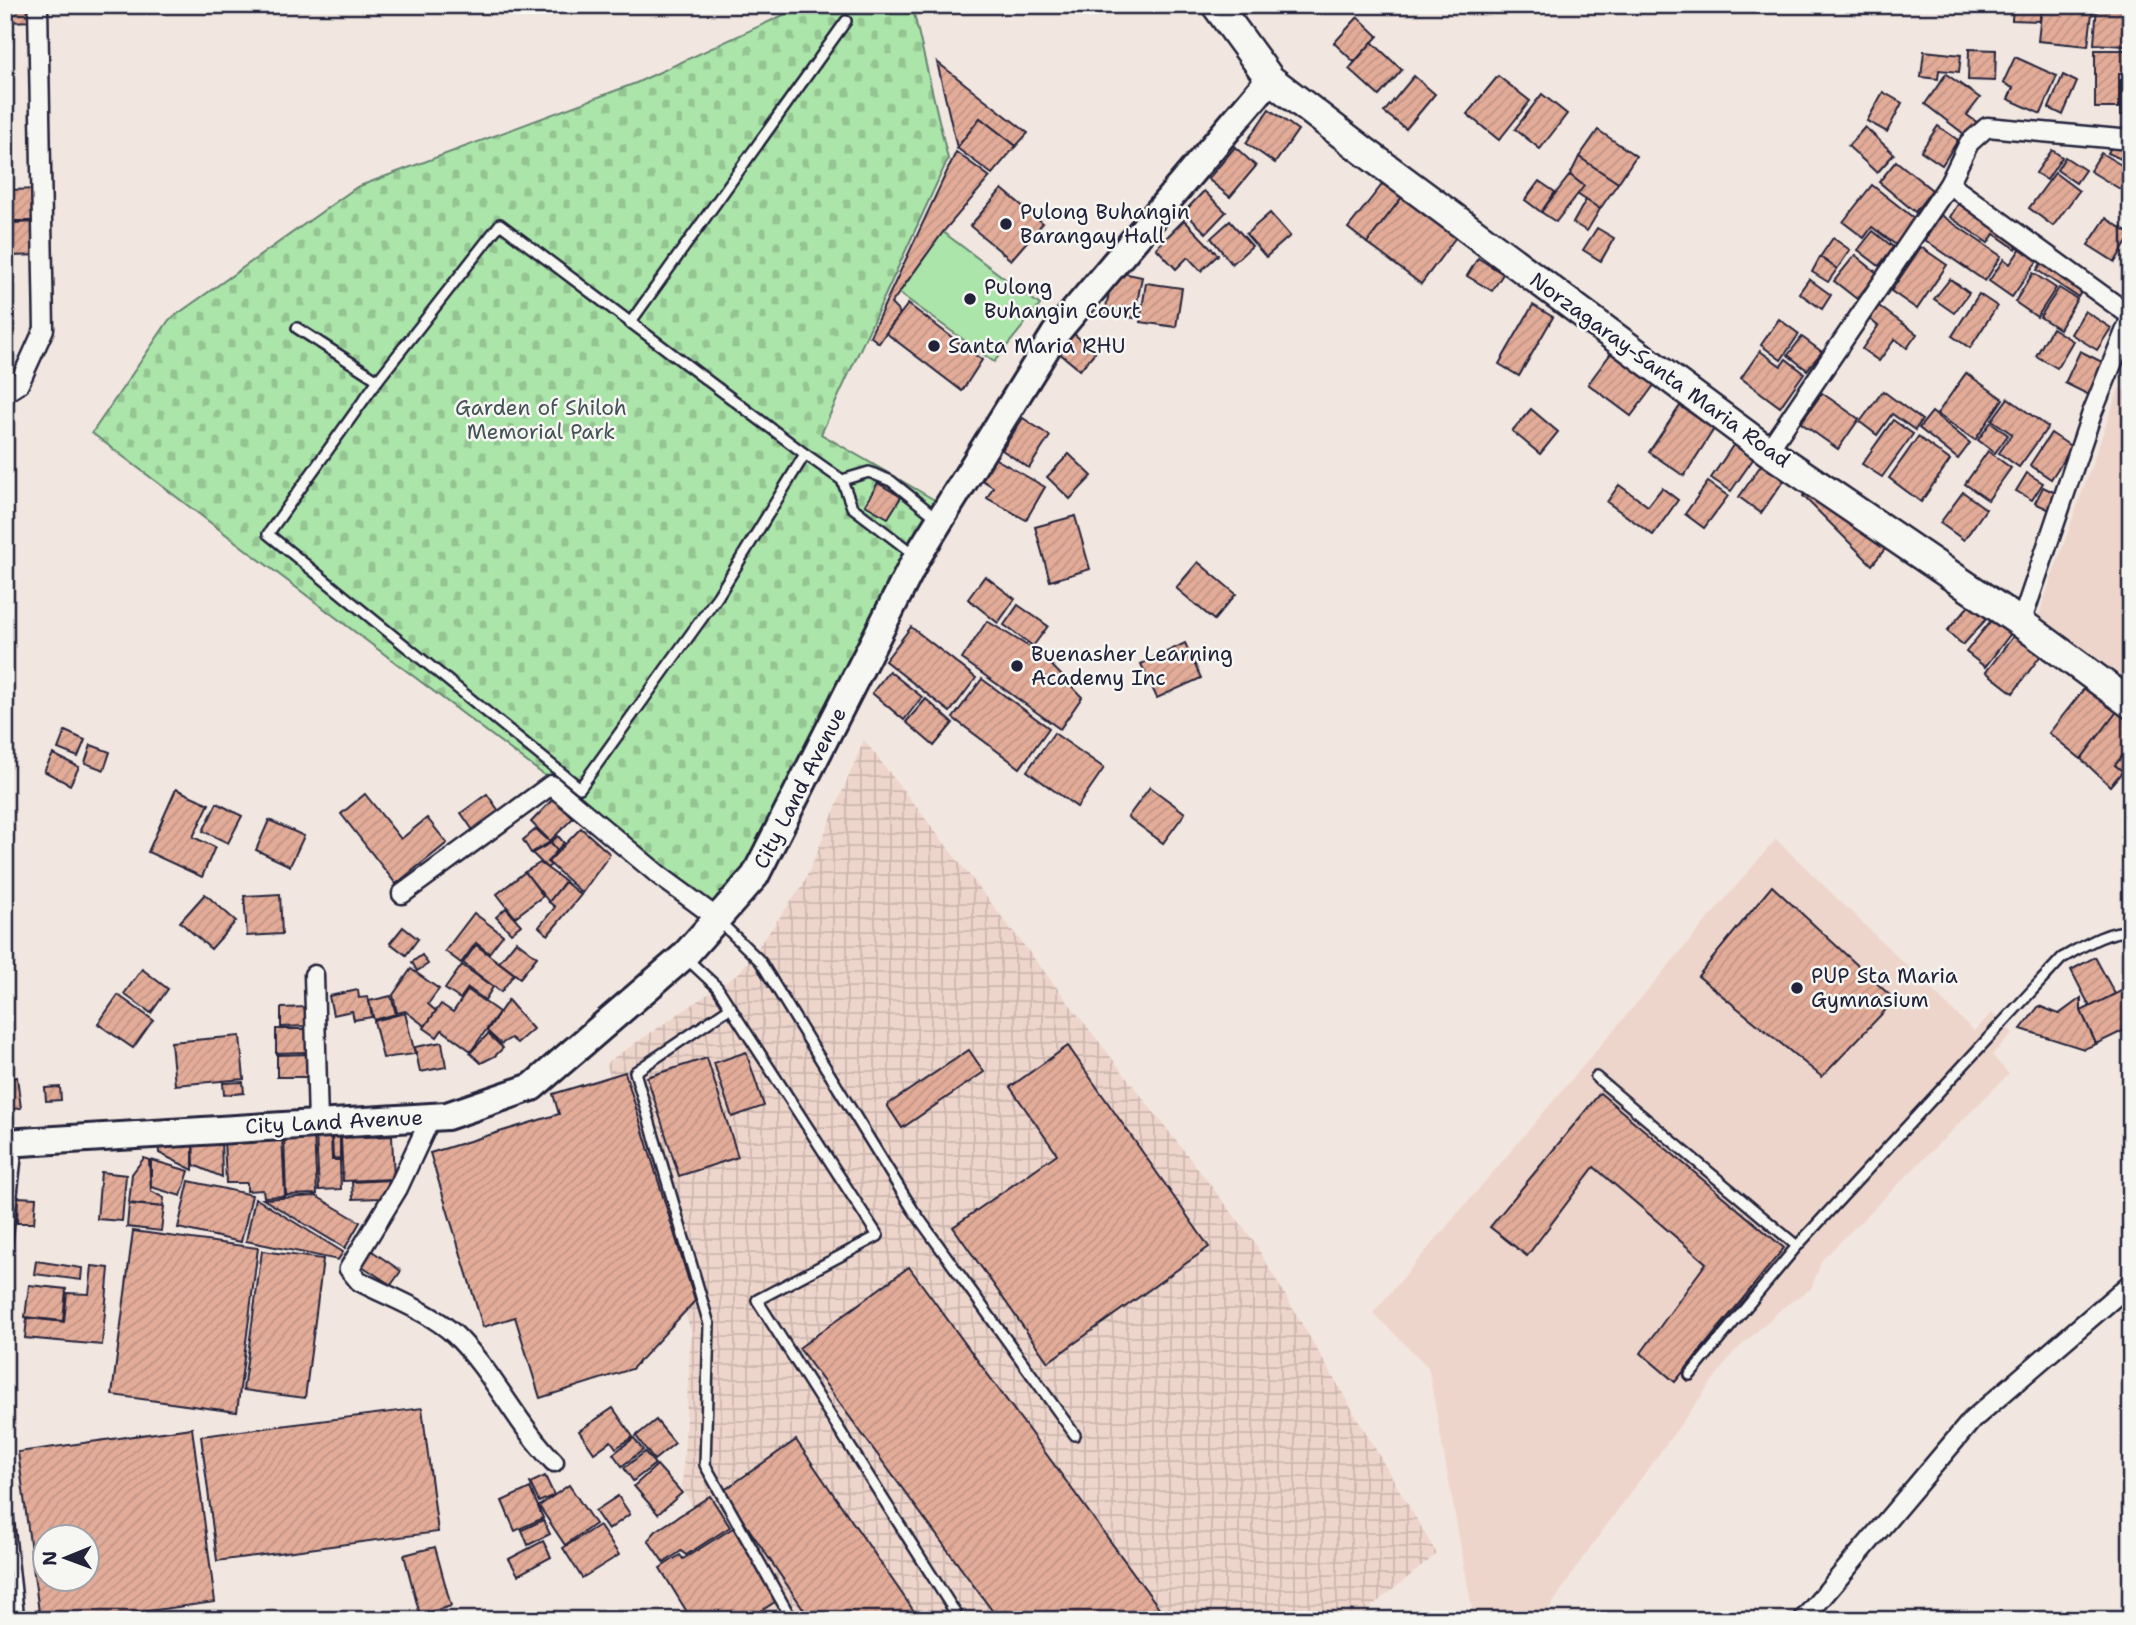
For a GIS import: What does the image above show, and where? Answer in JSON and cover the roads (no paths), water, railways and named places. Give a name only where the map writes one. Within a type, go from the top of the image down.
[{"type":"main road","name":"Norzagaray-Santa Maria Road","points":[[1216,5],[1270,79],[1768,451],[2021,623],[2131,704]]},
{"type":"street","points":[[5,393],[19,384],[44,329],[38,5]]},
{"type":"street","name":"City Land Avenue","points":[[8,1142],[447,1115],[532,1087],[684,957],[755,876],[917,557],[1055,334],[1270,79]]},
{"type":"street","points":[[1768,451],[1949,184],[1969,143],[1987,127],[2131,140]]},
{"type":"street","points":[[1949,184],[2131,316],[2092,413],[2021,623]]},
{"type":"street","points":[[402,894],[551,785],[660,876],[717,918]]},
{"type":"street","points":[[314,975],[318,1123]]},
{"type":"street","points":[[431,1116],[398,1188],[349,1269],[359,1281],[454,1334],[501,1394],[531,1439],[554,1462]]},
{"type":"street","points":[[1803,1620],[1972,1420],[2131,1283]]},
{"type":"lane","points":[[631,323],[846,22]]},
{"type":"lane","points":[[805,454],[718,596],[579,788],[268,534],[378,380],[500,224],[842,480],[852,508],[917,557]]},
{"type":"lane","points":[[298,328],[378,380]]},
{"type":"lane","points":[[842,480],[869,472],[891,481],[939,519]]},
{"type":"lane","points":[[717,918],[760,961],[913,1210],[1075,1435]]},
{"type":"lane","points":[[1690,1375],[1797,1247],[2062,958],[2091,942],[2121,931],[2131,931]]},
{"type":"lane","points":[[684,957],[717,987],[731,1007],[878,1236],[757,1300],[960,1620]]},
{"type":"lane","points":[[731,1007],[635,1072],[709,1324],[705,1465],[792,1620]]},
{"type":"lane","points":[[1597,1077],[1797,1247]]},
{"type":"lane","points":[[5,1258],[16,1158],[8,1142]]},
{"type":"lane","points":[[5,1488],[19,1620]]},
{"type":"place","name":"Pulong Buhangin Barangay Hall","points":[[1006,224]]},
{"type":"place","name":"Pulong Buhangin Court","points":[[970,299]]},
{"type":"place","name":"Santa Maria RHU","points":[[934,346]]},
{"type":"place","name":"Buenasher Learning Academy Inc","points":[[1017,666]]},
{"type":"place","name":"PUP Sta Maria Gymnasium","points":[[1797,988]]},
{"type":"park label","name":"Garden of Shiloh Memorial Park","points":[[541,420]]}]
